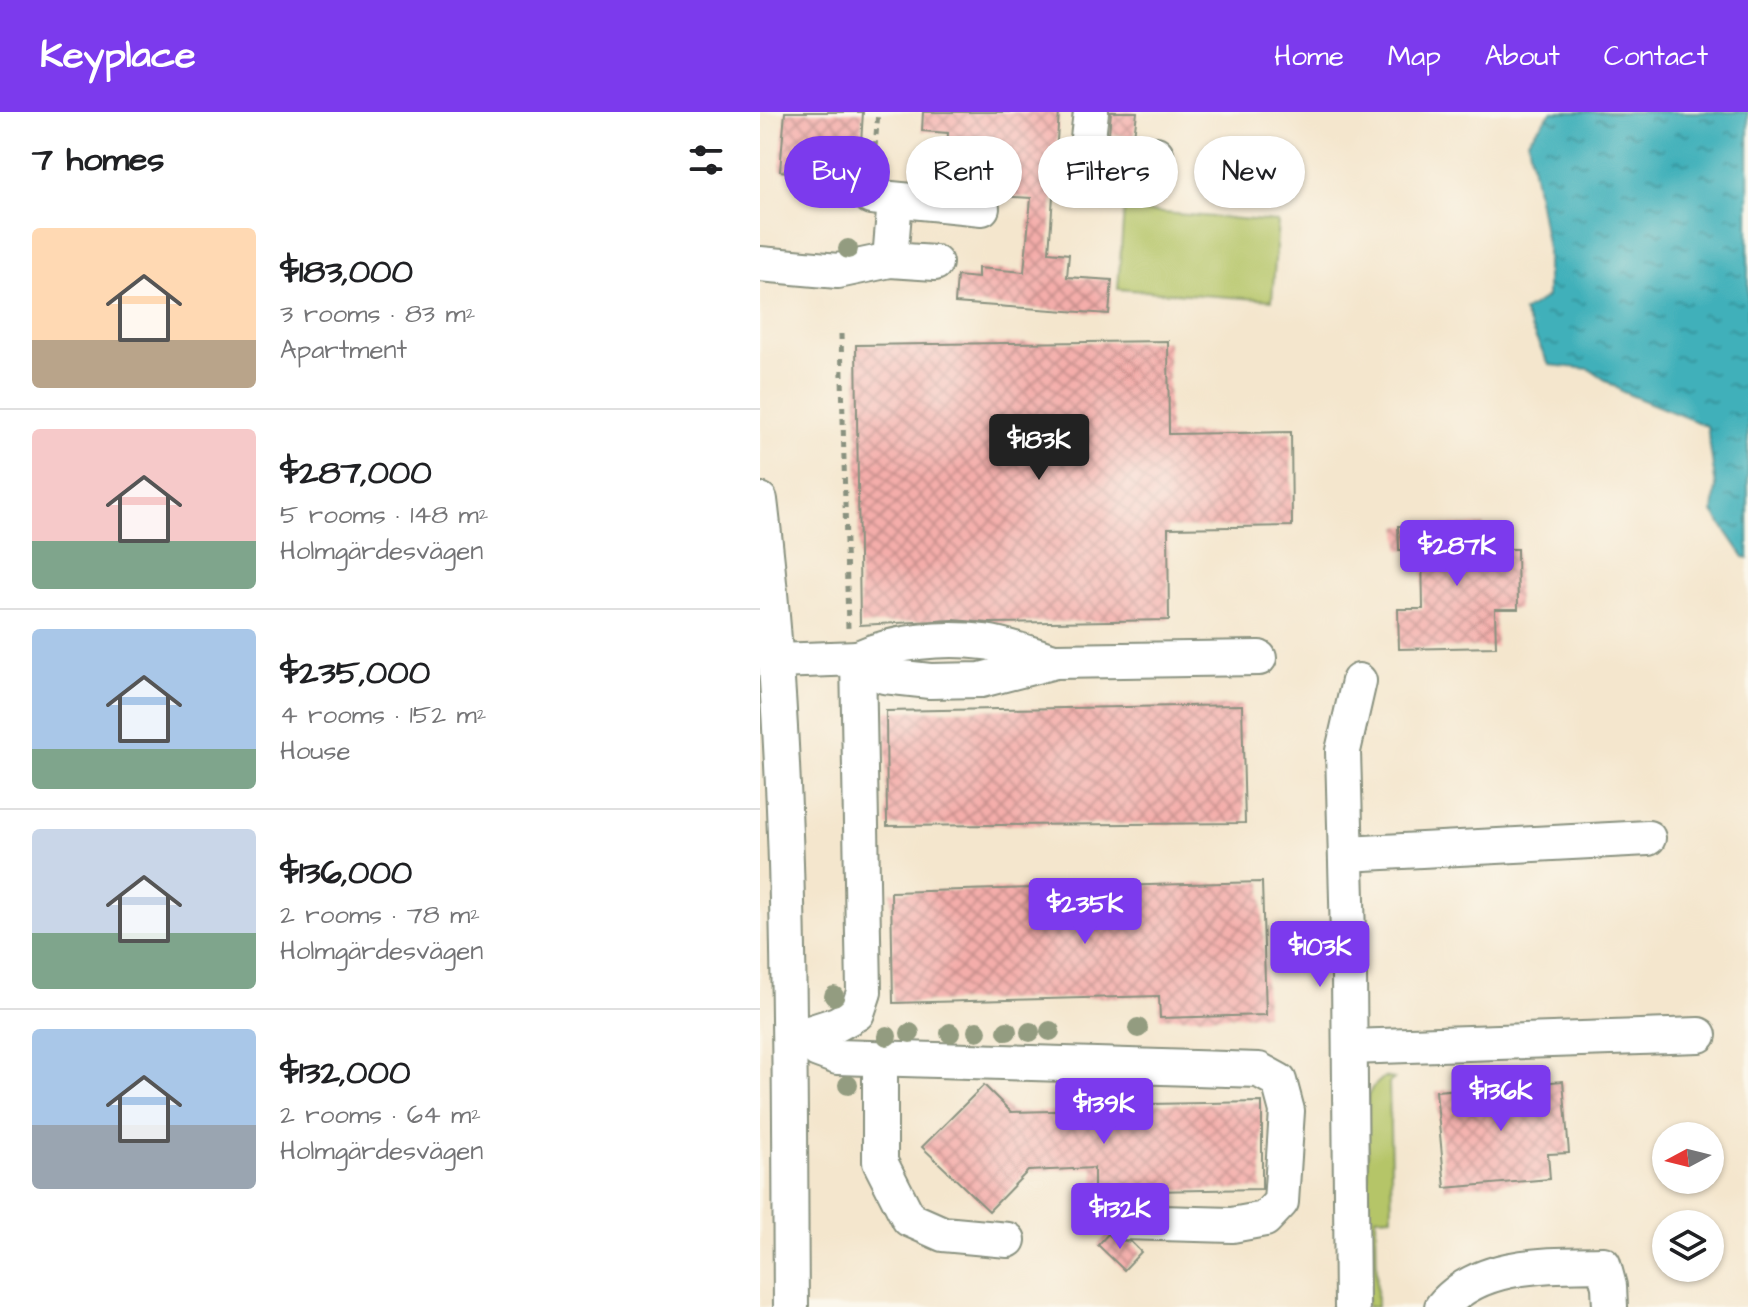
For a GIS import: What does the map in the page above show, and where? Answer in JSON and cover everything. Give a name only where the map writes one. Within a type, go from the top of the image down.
[{"type":"street","points":[[1088,136],[1091,112]]},
{"type":"street","points":[[884,208],[890,260]]},
{"type":"street","points":[[760,264],[838,271],[890,260],[935,263]]},
{"type":"street","points":[[760,500],[772,681],[785,801],[799,1033],[791,1307]]},
{"type":"street","points":[[772,681],[881,647],[939,641],[986,642],[1055,661],[1259,658]]},
{"type":"street","points":[[799,1033],[837,1024],[857,1013],[864,992],[853,658]]},
{"type":"street","points":[[1352,1307],[1343,751],[1359,681]]},
{"type":"street","points":[[1346,854],[1648,838]]},
{"type":"street","points":[[799,1033],[818,1050],[837,1057],[1259,1070],[1279,1081],[1287,1111],[1281,1202],[1265,1219],[1232,1225],[1124,1222]]},
{"type":"street","points":[[1350,1047],[1699,1035]]},
{"type":"street","points":[[880,1060],[880,1162],[909,1219],[943,1234],[1008,1240]]},
{"type":"street","points":[[1442,1307],[1452,1295],[1485,1275],[1589,1264],[1603,1264],[1610,1307]]},
{"type":"path","points":[[878,112],[879,136]]},
{"type":"path","points":[[841,334],[853,658]]},
{"type":"green space","points":[[1124,210],[1278,222],[1272,300],[1118,289]]},
{"type":"green space","points":[[1384,1077],[1394,1079],[1389,1083],[1392,1216],[1376,1217],[1377,1307],[1367,1307],[1368,1096]]},
{"type":"water","points":[[1551,112],[1748,112],[1748,558],[1744,557],[1713,512],[1716,487],[1707,426],[1623,392],[1589,369],[1549,365],[1523,312],[1547,297],[1547,249],[1528,140]]},
{"type":"building","points":[[785,112],[863,112],[861,136],[784,136],[784,171],[780,171]]},
{"type":"building","points":[[923,112],[1059,112],[1057,136],[1038,136],[1038,208],[1052,208],[1049,252],[1069,254],[1067,277],[1112,280],[1109,314],[955,303],[957,276],[978,278],[978,268],[1024,272],[1031,198],[1022,197],[1022,136],[948,136],[948,133],[922,131]]},
{"type":"building","points":[[1111,112],[1137,112],[1134,136],[1109,134]]},
{"type":"building","points":[[1168,341],[1169,434],[1291,432],[1292,526],[1168,528],[1169,620],[990,623],[953,620],[860,625],[856,345]]},
{"type":"building","points":[[1484,525],[1485,549],[1517,549],[1518,609],[1495,609],[1496,647],[1399,649],[1398,609],[1423,609],[1422,550],[1399,550],[1398,526]]},
{"type":"building","points":[[1242,705],[1245,823],[887,826],[886,711]]},
{"type":"building","points":[[1262,882],[1266,1015],[1160,1018],[1159,996],[893,1003],[891,892]]},
{"type":"building","points":[[1563,1081],[1569,1153],[1548,1154],[1550,1179],[1445,1188],[1436,1091]]},
{"type":"building","points":[[984,1085],[1011,1112],[1093,1110],[1092,1105],[1262,1102],[1262,1189],[1094,1192],[1094,1168],[1028,1171],[989,1211],[922,1147]]},
{"type":"building","points":[[1108,1234],[1114,1239],[1131,1242],[1141,1252],[1124,1270],[1098,1245]]}]
